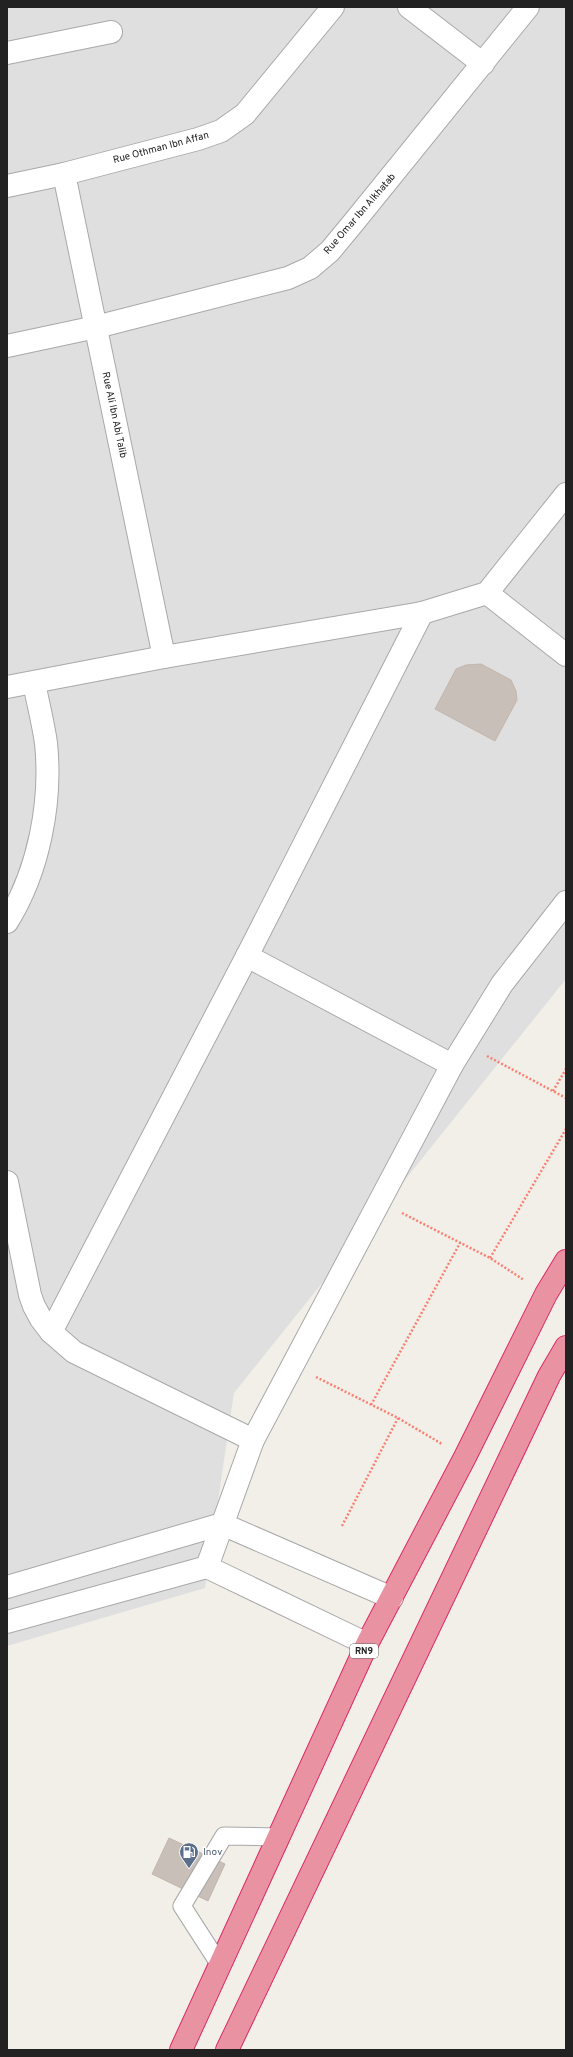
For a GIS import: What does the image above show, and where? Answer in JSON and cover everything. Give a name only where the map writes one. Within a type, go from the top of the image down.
[{"type":"highway","name":"RN9","points":[[181,2050],[367,1644],[465,1457],[546,1294],[566,1262]]},
{"type":"highway","points":[[227,2050],[558,1371],[566,1347]]},
{"type":"street","name":"Rue Othman Ibn Affan","points":[[7,186],[64,174],[221,131],[245,114],[287,61],[333,7]]},
{"type":"street","points":[[409,7],[483,64]]},
{"type":"street","name":"Rue Omar Ibn Alkhatab","points":[[7,346],[96,327],[288,278],[310,268],[330,251],[528,7]]},
{"type":"street","points":[[7,53],[111,32]]},
{"type":"street","name":"Rue Ali Ibn Abi Talib","points":[[64,174],[164,657]]},
{"type":"street","points":[[7,688],[164,657],[422,613],[487,593],[566,494]]},
{"type":"street","points":[[487,593],[566,655]]},
{"type":"street","points":[[51,1332],[247,956],[422,613]]},
{"type":"street","points":[[7,922],[31,873],[42,823],[46,793],[46,744],[34,683]]},
{"type":"street","points":[[207,1567],[253,1440],[381,1202],[452,1065],[502,984],[566,902]]},
{"type":"street","points":[[247,956],[452,1065]]},
{"type":"street","points":[[7,1182],[30,1295],[41,1319],[51,1332],[74,1352],[253,1440]]},
{"type":"street","points":[[7,1587],[222,1524],[392,1598]]},
{"type":"street","points":[[7,1622],[207,1567],[367,1644]]},
{"type":"lane","points":[[220,1965],[182,1906],[224,1836],[279,1837]]},
{"type":"path","points":[[464,1044],[566,1098]]},
{"type":"path","points":[[553,1091],[566,1069]]},
{"type":"path","points":[[490,1258],[566,1129]]},
{"type":"path","points":[[381,1202],[490,1258],[546,1294]]},
{"type":"path","points":[[371,1405],[460,1243]]},
{"type":"path","points":[[293,1366],[398,1418],[465,1457]]},
{"type":"path","points":[[342,1526],[398,1418]]},
{"type":"shaded area","points":[[7,7],[566,7],[566,979],[234,1393],[205,1588],[7,1646]]},
{"type":"building","points":[[481,664],[511,680],[516,691],[517,700],[495,741],[435,709],[456,669],[466,665]]},
{"type":"building","name":"Inov","points":[[169,1838],[225,1864],[208,1901],[152,1874]]},
{"type":"place","name":"Inov","points":[[189,1869]]}]
